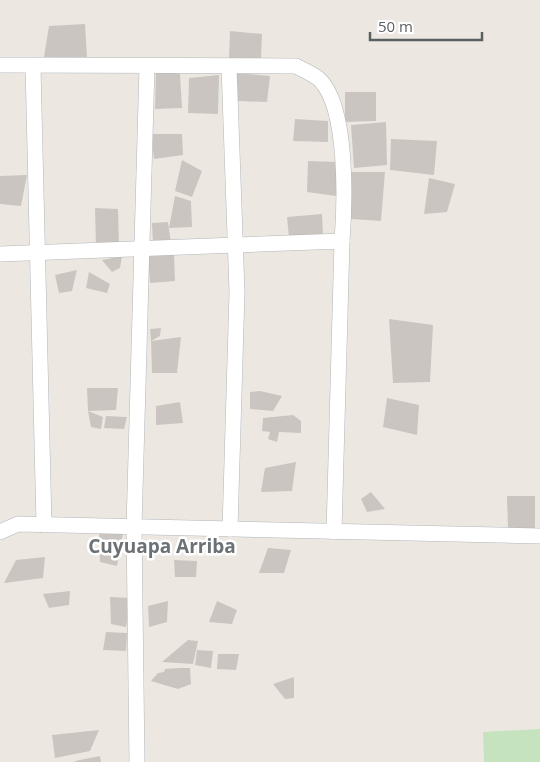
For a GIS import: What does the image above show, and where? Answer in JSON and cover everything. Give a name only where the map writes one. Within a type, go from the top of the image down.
[{"type":"street","points":[[0,66],[296,66],[319,78],[328,91],[340,130],[343,156],[344,214],[334,532]]},
{"type":"street","points":[[32,66],[44,525]]},
{"type":"street","points":[[137,762],[134,527],[147,66]]},
{"type":"street","points":[[229,66],[237,292],[230,529]]},
{"type":"street","points":[[0,254],[342,241]]},
{"type":"street","points":[[0,532],[18,524],[540,536]]},
{"type":"green space","points":[[540,729],[540,762],[484,762],[483,732]]},
{"type":"building","points":[[85,24],[87,57],[44,57],[49,26]]},
{"type":"building","points":[[230,31],[262,34],[261,58],[229,58]]},
{"type":"building","points":[[156,71],[180,74],[182,108],[155,109]]},
{"type":"building","points":[[237,73],[270,76],[267,102],[237,101]]},
{"type":"building","points":[[219,75],[218,114],[188,113],[189,78]]},
{"type":"building","points":[[345,92],[376,92],[376,121],[345,122]]},
{"type":"building","points":[[295,119],[328,121],[328,142],[293,141]]},
{"type":"building","points":[[386,122],[387,165],[354,168],[351,125]]},
{"type":"building","points":[[151,134],[182,134],[183,155],[154,159]]},
{"type":"building","points":[[391,139],[437,141],[434,175],[390,170]]},
{"type":"building","points":[[182,160],[202,171],[192,197],[175,191]]},
{"type":"building","points":[[308,161],[338,162],[336,196],[307,192]]},
{"type":"building","points":[[349,172],[385,172],[381,221],[351,219]]},
{"type":"building","points":[[27,175],[21,206],[0,204],[0,176]]},
{"type":"building","points":[[429,178],[455,184],[447,212],[424,214]]},
{"type":"building","points":[[175,196],[191,201],[192,227],[169,228]]},
{"type":"building","points":[[95,208],[118,209],[119,247],[96,248]]},
{"type":"building","points":[[322,214],[323,237],[289,238],[287,217]]},
{"type":"building","points":[[168,222],[171,244],[153,245],[152,223]]},
{"type":"building","points":[[174,253],[175,281],[150,283],[148,254]]},
{"type":"building","points":[[122,256],[120,268],[112,272],[102,260]]},
{"type":"building","points":[[77,270],[72,291],[59,293],[55,275]]},
{"type":"building","points":[[89,272],[110,284],[107,293],[86,288]]},
{"type":"building","points":[[389,319],[433,325],[430,382],[393,383]]},
{"type":"building","points":[[161,328],[160,336],[151,341],[150,329]]},
{"type":"building","points":[[181,337],[177,373],[152,373],[151,341]]},
{"type":"building","points":[[87,388],[118,388],[116,410],[88,411]]},
{"type":"building","points":[[260,391],[282,396],[273,411],[250,409],[250,392]]},
{"type":"building","points":[[387,398],[419,405],[417,435],[383,427]]},
{"type":"building","points":[[180,402],[183,423],[156,425],[156,406]]},
{"type":"building","points":[[88,411],[103,417],[101,429],[91,427]]},
{"type":"building","points":[[293,415],[301,421],[301,433],[279,432],[277,442],[268,439],[270,432],[262,431],[263,418]]},
{"type":"building","points":[[106,416],[127,417],[124,429],[104,428]]},
{"type":"building","points":[[296,462],[292,491],[261,492],[265,468]]},
{"type":"building","points":[[371,492],[385,509],[367,512],[361,499]]},
{"type":"building","points":[[507,496],[535,496],[535,528],[508,528]]},
{"type":"building","points":[[123,533],[117,566],[100,562],[99,534]]},
{"type":"building","points":[[268,548],[291,550],[284,573],[259,573]]},
{"type":"building","points":[[45,557],[43,578],[4,583],[16,560]]},
{"type":"building","points":[[174,560],[197,561],[196,577],[175,577]]},
{"type":"building","points":[[70,591],[69,605],[49,608],[43,594]]},
{"type":"building","points":[[110,597],[131,598],[126,627],[111,624]]},
{"type":"building","points":[[168,601],[167,622],[149,627],[148,606]]},
{"type":"building","points":[[217,601],[237,610],[232,624],[209,622]]},
{"type":"building","points":[[106,632],[127,633],[126,651],[103,650]]},
{"type":"building","points":[[188,640],[198,641],[193,664],[162,662]]},
{"type":"building","points":[[197,650],[213,651],[211,668],[195,665]]},
{"type":"building","points":[[218,654],[239,654],[236,670],[217,669]]},
{"type":"building","points":[[190,668],[191,684],[178,689],[151,681],[158,673],[164,672],[165,669]]},
{"type":"building","points":[[294,677],[294,698],[285,699],[273,684]]},
{"type":"building","points":[[99,730],[90,751],[55,758],[52,735]]},
{"type":"building","points":[[100,756],[101,762],[75,762],[75,761]]},
{"type":"district","name":"Cuyuapa Arriba","points":[[162,546]]}]
